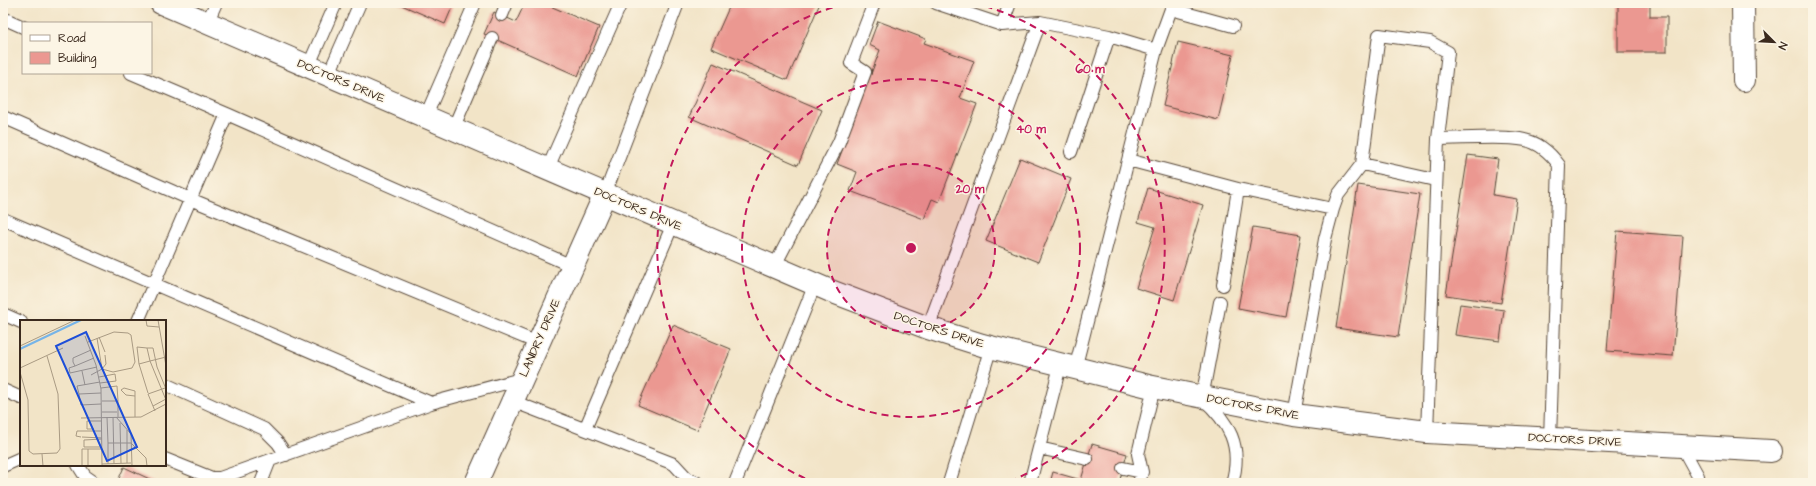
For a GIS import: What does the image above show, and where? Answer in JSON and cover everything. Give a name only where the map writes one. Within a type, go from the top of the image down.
[{"type":"street","name":"DOCTORS DRIVE","points":[[161,3],[186,8],[207,23],[425,118],[815,284],[928,328],[991,347],[1068,367],[1202,398],[1294,415],[1427,432],[1771,451]]},
{"type":"street","points":[[1743,3],[1744,80]]},
{"type":"street","name":"LANDRY DRIVE","points":[[476,483],[521,379],[605,194]]},
{"type":"lane","points":[[207,23],[216,3]]},
{"type":"lane","points":[[308,67],[336,3]]},
{"type":"lane","points":[[328,76],[360,3]]},
{"type":"lane","points":[[425,118],[475,3]]},
{"type":"lane","points":[[502,15],[507,3]]},
{"type":"lane","points":[[547,170],[620,3]]},
{"type":"lane","points":[[605,194],[678,3]]},
{"type":"lane","points":[[774,267],[839,142],[865,72],[851,63],[874,3]]},
{"type":"lane","points":[[936,3],[1002,25],[1040,22],[1108,36],[1156,50]]},
{"type":"lane","points":[[1002,25],[1010,3]]},
{"type":"lane","points":[[1030,483],[1039,448],[1068,367],[1128,160],[1156,50],[1171,9],[1233,26]]},
{"type":"lane","points":[[3,18],[22,27]]},
{"type":"lane","points":[[928,328],[1040,22]]},
{"type":"lane","points":[[1294,415],[1325,239],[1333,209],[1338,195],[1362,164],[1379,35],[1430,42],[1448,52],[1435,180],[1427,432]]},
{"type":"lane","points":[[1071,152],[1108,36]]},
{"type":"lane","points":[[452,129],[492,38]]},
{"type":"lane","points":[[133,74],[572,266]]},
{"type":"lane","points":[[138,320],[226,114]]},
{"type":"lane","points":[[3,117],[190,199],[538,342]]},
{"type":"lane","points":[[1438,139],[1525,140],[1539,146],[1552,156],[1559,165],[1550,439]]},
{"type":"lane","points":[[1128,160],[1238,189],[1333,209]]},
{"type":"lane","points":[[1362,164],[1435,180]]},
{"type":"lane","points":[[1223,285],[1238,189]]},
{"type":"lane","points":[[3,219],[431,403]]},
{"type":"lane","points":[[585,429],[673,224]]},
{"type":"lane","points":[[735,483],[815,284]]},
{"type":"lane","points":[[1220,302],[1202,398],[1218,412],[1230,431],[1237,457],[1236,482]]},
{"type":"lane","points":[[3,314],[20,322]]},
{"type":"lane","points":[[949,483],[991,347]]},
{"type":"lane","points":[[166,459],[212,478],[220,478],[431,403],[521,379]]},
{"type":"lane","points":[[166,384],[264,429],[278,442],[286,455]]},
{"type":"lane","points":[[1140,477],[1138,454],[1154,387]]},
{"type":"lane","points":[[3,390],[20,398]]},
{"type":"lane","points":[[512,401],[674,464],[687,478],[698,483]]},
{"type":"lane","points":[[1681,445],[1698,476],[1699,483]]},
{"type":"lane","points":[[1039,448],[1087,459]]},
{"type":"lane","points":[[3,466],[20,458]]},
{"type":"lane","points":[[261,483],[270,460]]},
{"type":"lane","points":[[79,466],[85,476],[96,483]]},
{"type":"lane","points":[[1123,468],[1140,477]]},
{"type":"building","points":[[397,3],[454,3],[445,24]]},
{"type":"building","points":[[525,3],[543,3],[599,27],[578,76],[484,34],[494,12],[516,22]]},
{"type":"building","points":[[731,3],[820,3],[787,80],[711,48]]},
{"type":"building","points":[[1618,3],[1650,3],[1650,17],[1667,17],[1667,52],[1618,52]]},
{"type":"building","points":[[878,21],[926,39],[924,43],[974,61],[960,98],[977,104],[939,202],[932,199],[924,219],[850,191],[857,172],[837,164],[880,50],[869,45]]},
{"type":"building","points":[[1178,42],[1233,55],[1218,120],[1163,106]]},
{"type":"building","points":[[713,63],[822,110],[798,165],[689,117]]},
{"type":"building","points":[[1468,155],[1498,159],[1493,195],[1517,199],[1501,303],[1446,295]]},
{"type":"building","points":[[1020,158],[1071,179],[1038,262],[986,241]]},
{"type":"building","points":[[1358,185],[1420,194],[1398,337],[1336,328]]},
{"type":"building","points":[[1148,188],[1203,205],[1174,300],[1136,288],[1155,227],[1138,222]]},
{"type":"building","points":[[1253,227],[1301,235],[1286,317],[1238,308]]},
{"type":"building","points":[[1617,231],[1683,236],[1673,356],[1607,351]]},
{"type":"building","points":[[1460,304],[1504,310],[1500,341],[1455,335]]},
{"type":"building","points":[[673,325],[731,349],[697,430],[638,405]]},
{"type":"building","points":[[1092,444],[1127,454],[1119,483],[1050,483],[1053,472],[1081,480]]},
{"type":"building","points":[[124,467],[158,483],[117,483]]}]
